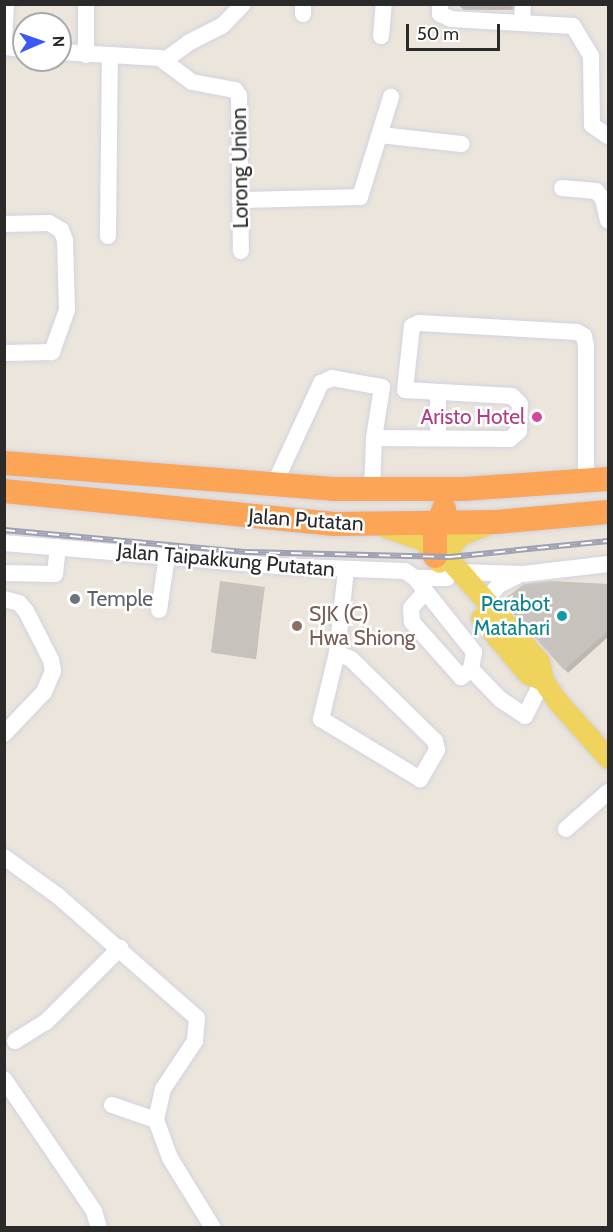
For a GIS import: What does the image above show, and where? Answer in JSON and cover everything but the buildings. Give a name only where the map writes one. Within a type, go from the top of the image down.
[{"type":"highway","name":"Jalan Putatan","points":[[4,464],[273,487],[333,489],[464,489],[598,480]]},
{"type":"highway","points":[[333,489],[342,507],[334,524]]},
{"type":"highway","points":[[435,556],[436,523],[453,497],[464,489]]},
{"type":"highway","name":"Jalan Putatan","points":[[4,491],[334,524],[496,522],[609,512]]},
{"type":"main road","points":[[496,522],[468,532],[452,544],[449,553],[452,575],[485,602],[539,661],[543,680],[558,702],[609,758]]},
{"type":"main road","points":[[374,524],[423,540],[452,575],[491,630],[528,674],[543,680]]},
{"type":"street","points":[[4,44],[6,4]]},
{"type":"street","points":[[86,4],[86,55]]},
{"type":"street","points":[[72,53],[165,60],[188,43],[222,26],[243,4]]},
{"type":"street","points":[[381,36],[384,4]]},
{"type":"street","points":[[440,4],[440,14],[451,19],[523,13],[573,26],[591,56],[592,125],[609,136]]},
{"type":"street","points":[[108,236],[110,56]]},
{"type":"street","name":"Lorong Union","points":[[165,60],[192,82],[226,86],[239,96],[241,251]]},
{"type":"street","points":[[240,200],[360,197],[391,97]]},
{"type":"street","points":[[380,135],[462,144]]},
{"type":"street","points":[[562,188],[596,191],[603,199],[609,220]]},
{"type":"street","points":[[4,224],[49,223],[61,230],[65,240],[67,310],[52,352],[4,353]]},
{"type":"street","points":[[405,390],[409,336],[412,326],[419,323],[578,332],[584,336],[586,346],[598,480]]},
{"type":"street","points":[[273,487],[326,378],[405,390],[512,396],[520,404],[519,431],[510,439],[374,438]]},
{"type":"street","points":[[372,489],[374,438],[382,387]]},
{"type":"street","points":[[438,393],[438,437]]},
{"type":"street","name":"Jalan Taipakkung Putatan","points":[[4,543],[346,570],[405,571],[415,578],[523,574]]},
{"type":"street","points":[[4,573],[55,573],[58,547]]},
{"type":"street","points":[[159,610],[167,556]]},
{"type":"street","points":[[485,602],[499,585],[523,574],[609,564]]},
{"type":"street","points":[[337,653],[351,659],[435,741],[436,750],[420,779],[321,719],[337,653],[346,570]]},
{"type":"street","points":[[415,578],[475,655],[471,669],[461,677],[456,676],[412,622],[411,608],[425,592]]},
{"type":"street","points":[[4,599],[19,603],[26,611],[51,660],[53,671],[44,692],[4,734]]},
{"type":"street","points":[[471,647],[491,630]]},
{"type":"street","points":[[471,669],[500,699],[525,716]]},
{"type":"street","points":[[525,716],[543,680]]},
{"type":"street","points":[[525,716],[558,702]]},
{"type":"street","points":[[566,829],[609,792]]},
{"type":"street","points":[[4,857],[120,948],[197,1018],[195,1041],[163,1089],[156,1120],[170,1158],[213,1227]]},
{"type":"street","points":[[15,1041],[45,1022],[120,948]]},
{"type":"street","points":[[4,1080],[94,1210],[99,1227]]},
{"type":"street","points":[[112,1105],[156,1120]]},
{"type":"railway","points":[[4,530],[247,552],[450,557],[608,541]]},
{"type":"place","name":"Aristo Hotel","points":[[537,417]]},
{"type":"place","name":"Temple","points":[[75,599]]},
{"type":"place","name":"Perabot Matahari","points":[[562,616]]},
{"type":"place","name":"SJK (C) Hwa Shiong","points":[[297,626]]}]
